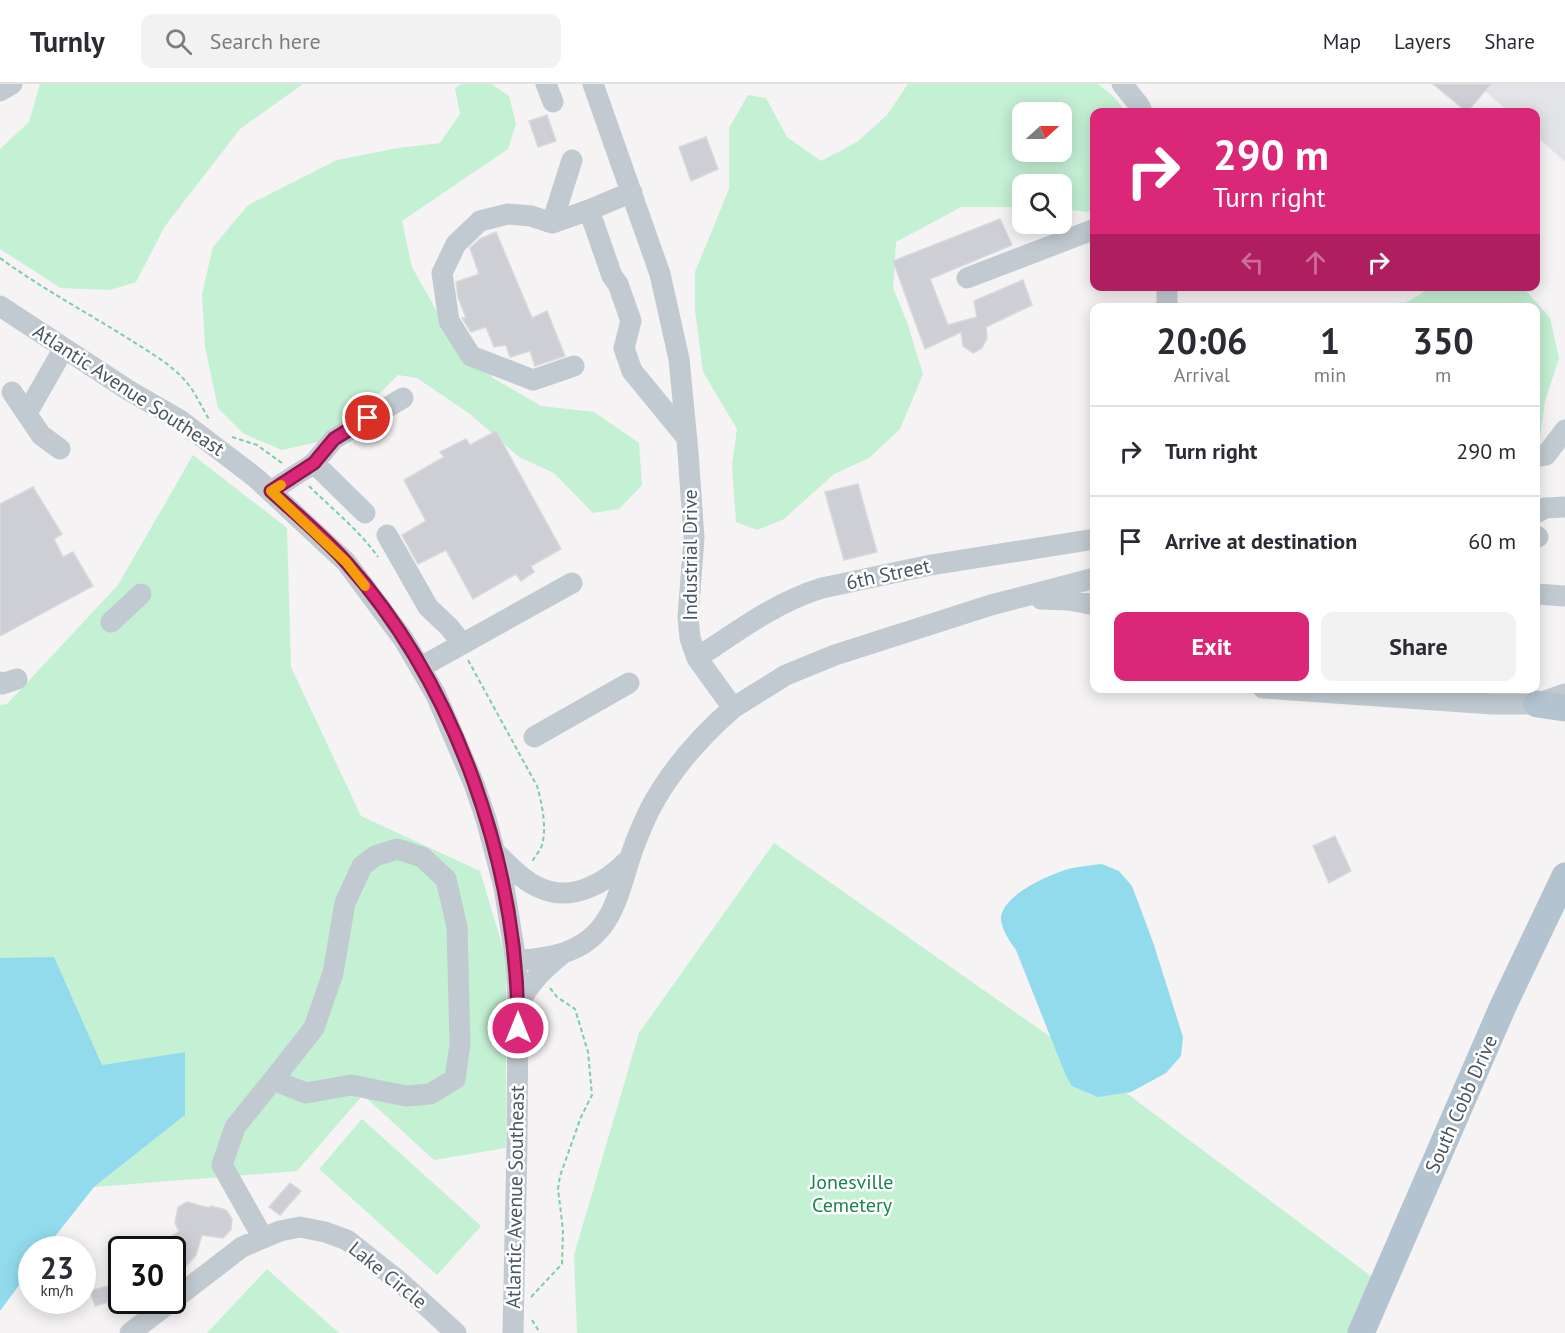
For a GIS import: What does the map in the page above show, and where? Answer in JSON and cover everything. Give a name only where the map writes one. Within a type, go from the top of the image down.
[{"type":"main road","points":[[1537,704],[1565,708]]},
{"type":"main road","name":"South Cobb Drive","points":[[1361,1333],[1504,1004],[1565,876]]},
{"type":"street","points":[[0,91],[12,84]]},
{"type":"street","name":"Industrial Drive","points":[[593,84],[632,192],[668,303],[679,359],[694,538],[688,617],[690,638],[698,658],[733,708]]},
{"type":"street","points":[[1122,84],[1140,108]]},
{"type":"street","points":[[552,223],[572,160]]},
{"type":"street","points":[[574,366],[532,380],[471,356],[449,321],[442,273],[456,244],[480,221],[508,214],[531,216],[552,223],[632,192]]},
{"type":"street","points":[[589,210],[612,276],[618,284],[631,321],[624,348],[632,371],[687,438]]},
{"type":"street","points":[[967,278],[1090,231]]},
{"type":"street","name":"Atlantic Avenue Southeast","points":[[1,309],[128,390],[180,420],[271,491],[346,562],[387,614],[421,667],[450,724],[474,784],[496,853],[508,906],[516,961],[518,1009],[517,1207],[513,1333]]},
{"type":"street","points":[[27,413],[64,348]]},
{"type":"street","points":[[12,392],[41,435],[60,449]]},
{"type":"street","points":[[271,491],[314,463],[334,439],[403,398]]},
{"type":"street","points":[[1541,456],[1565,430]]},
{"type":"street","points":[[314,463],[351,487],[365,513]]},
{"type":"street","points":[[1540,511],[1545,508],[1565,507]]},
{"type":"street","points":[[387,536],[428,607],[449,627],[458,646]]},
{"type":"street","name":"6th Street","points":[[698,658],[774,608],[822,588],[931,565],[1090,540]]},
{"type":"street","points":[[516,961],[562,953],[580,946],[611,915],[630,858],[650,809],[668,780],[700,739],[733,708],[786,675],[823,659],[1019,598],[1090,579]]},
{"type":"street","points":[[421,667],[572,583]]},
{"type":"street","points":[[111,622],[141,594]]},
{"type":"street","points":[[1540,594],[1565,596]]},
{"type":"street","points":[[1019,598],[1068,600],[1090,604]]},
{"type":"street","points":[[534,737],[629,683]]},
{"type":"street","points":[[1328,693],[1492,705],[1537,704],[1565,694]]},
{"type":"street","points":[[1479,693],[1492,705]]},
{"type":"street","points":[[263,1238],[222,1165],[236,1127],[273,1080],[314,1028],[333,973],[345,903],[362,866],[375,856],[397,849],[422,857],[446,879],[457,927],[460,1044],[455,1079],[430,1094],[406,1096],[351,1085],[306,1093],[273,1080]]},
{"type":"street","points":[[496,853],[525,879],[548,891],[573,892],[596,885],[620,869],[630,858]]},
{"type":"street","points":[[518,1009],[528,987],[562,953]]},
{"type":"street","name":"Lake Circle","points":[[130,1333],[242,1247],[280,1231],[300,1227],[325,1232],[347,1240],[400,1282],[456,1333]]},
{"type":"path","points":[[0,258],[23,275],[83,310],[177,372],[188,384],[212,424]]},
{"type":"path","points":[[229,436],[257,445],[296,474],[336,514],[363,536],[382,563]]},
{"type":"path","points":[[458,646],[474,669],[537,786],[541,805],[543,839],[542,846],[525,879]]},
{"type":"path","points":[[531,1298],[562,1264],[564,1248],[559,1183],[581,1117],[592,1095],[588,1052],[575,1009],[557,998],[537,976]]},
{"type":"path","points":[[531,1314],[532,1322],[540,1333]]},
{"type":"shaded area","points":[[1477,84],[1565,84],[1565,162],[1540,140],[1540,108],[1504,108]]},
{"type":"green space","points":[[40,84],[303,84],[240,129],[165,226],[136,282],[110,290],[61,288],[0,249],[0,149],[29,122]]},
{"type":"green space","points":[[462,84],[491,84],[509,96],[516,124],[508,149],[402,221],[412,267],[440,317],[493,378],[541,406],[594,412],[639,443],[642,485],[619,509],[593,513],[554,473],[519,457],[470,414],[417,378],[398,375],[377,396],[318,442],[282,450],[244,434],[218,408],[205,346],[202,294],[213,247],[248,205],[337,160],[398,148],[440,143],[460,114],[455,88]]},
{"type":"green space","points":[[908,84],[1098,84],[1123,108],[1090,108],[1090,211],[1072,210],[1072,174],[1012,174],[1012,207],[961,207],[896,242],[893,288],[907,322],[923,374],[900,429],[869,458],[834,474],[784,519],[757,530],[736,522],[732,465],[737,429],[703,372],[695,310],[695,272],[729,189],[729,128],[748,95],[766,98],[787,137],[821,161],[857,142],[887,115]]},
{"type":"green space","points":[[1426,291],[1526,291],[1537,303],[1405,303]]},
{"type":"green space","points":[[1540,307],[1550,318],[1559,358],[1545,401],[1540,438]]},
{"type":"green space","points":[[193,455],[287,528],[291,667],[361,816],[480,871],[506,958],[506,1148],[434,1160],[363,1095],[297,1171],[94,1187],[185,1115],[185,1052],[102,1065],[54,958],[0,958],[0,705],[7,704],[118,585]]},
{"type":"green space","name":"Jonesville Cemetery","points":[[774,843],[1062,1045],[1379,1282],[1358,1333],[577,1333],[574,1255],[639,1033]]},
{"type":"green space","points":[[362,1119],[481,1226],[437,1275],[319,1169]]},
{"type":"green space","points":[[267,1269],[339,1333],[207,1333]]},
{"type":"water","points":[[1102,864],[1119,871],[1132,886],[1153,942],[1183,1037],[1181,1056],[1166,1073],[1131,1092],[1098,1097],[1072,1086],[1066,1076],[1016,950],[1001,920],[1003,911],[1009,902],[1029,886],[1064,870]]},
{"type":"water","points":[[54,957],[102,1065],[185,1052],[185,1115],[94,1187],[55,1236],[18,1236],[18,1287],[0,1311],[0,958]]},
{"type":"building","points":[[1433,84],[1491,84],[1470,108],[1462,108]]},
{"type":"building","points":[[547,115],[556,141],[538,147],[529,121]]},
{"type":"building","points":[[706,137],[718,169],[691,181],[679,147]]},
{"type":"building","points":[[1000,219],[1012,245],[930,279],[948,325],[977,317],[974,301],[1023,280],[1032,305],[986,327],[987,338],[982,348],[973,353],[963,346],[961,332],[925,349],[893,261]]},
{"type":"building","points":[[496,232],[532,318],[547,311],[565,356],[535,366],[530,351],[510,357],[506,345],[494,347],[486,327],[471,332],[462,318],[466,318],[458,297],[456,282],[479,274],[470,248],[480,239]]},
{"type":"building","points":[[496,431],[561,549],[531,566],[534,572],[521,581],[516,574],[473,599],[446,550],[418,564],[402,535],[426,521],[404,480],[444,457],[440,452],[466,439],[470,445]]},
{"type":"building","points":[[858,484],[877,552],[844,560],[825,492]]},
{"type":"building","points":[[33,487],[62,534],[54,539],[63,557],[73,552],[93,586],[0,636],[0,504]]},
{"type":"building","points":[[1335,836],[1351,871],[1329,883],[1313,846]]},
{"type":"building","points":[[290,1183],[301,1191],[280,1215],[269,1207]]},
{"type":"building","points":[[187,1202],[209,1208],[211,1206],[226,1210],[232,1219],[231,1230],[223,1238],[202,1235],[196,1255],[186,1266],[186,1236],[172,1236],[179,1231],[175,1223],[178,1207]]},
{"type":"building","points":[[108,1286],[108,1302],[96,1306],[96,1289]]},
{"type":"slow traffic","points":[[281,485],[271,491],[346,562],[365,586]]},
{"type":"route","points":[[368,418],[334,439],[314,463],[271,491],[346,562],[387,614],[421,667],[450,724],[486,819],[504,887],[516,961],[518,1028]]}]
